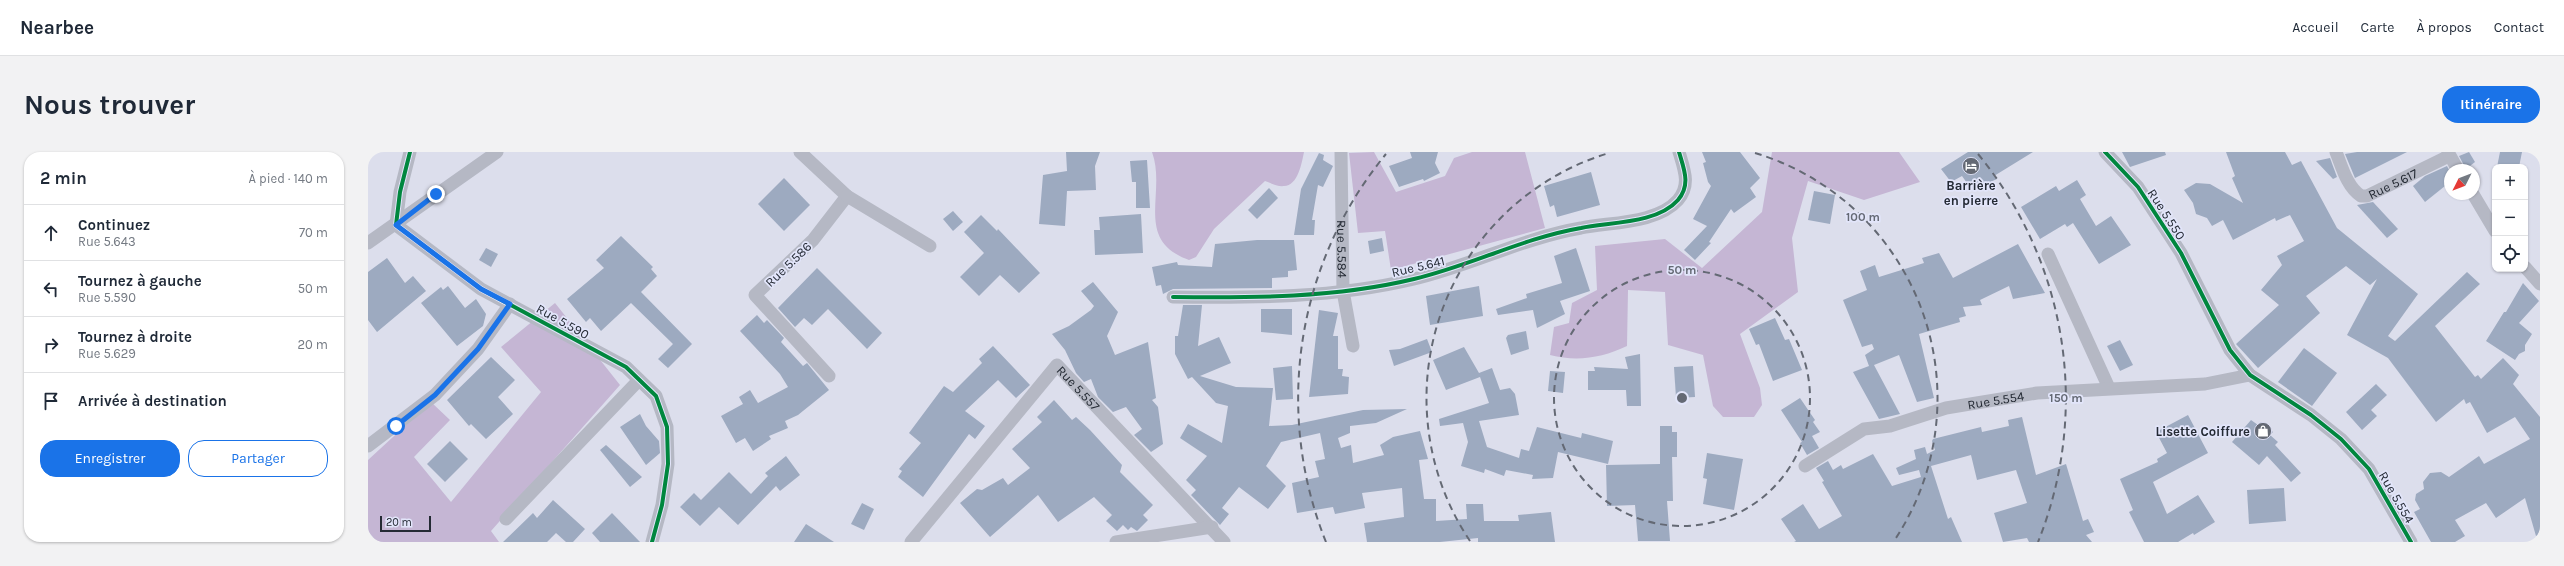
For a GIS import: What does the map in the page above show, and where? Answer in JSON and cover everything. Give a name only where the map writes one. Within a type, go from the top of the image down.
[{"type":"street","points":[[396,225],[400,192],[410,152]]},
{"type":"street","points":[[368,242],[396,225],[436,194],[497,152]]},
{"type":"street","points":[[800,152],[847,196],[930,246]]},
{"type":"street","name":"Rue 5.584","points":[[1341,152],[1343,291],[1353,346]]},
{"type":"street","name":"Rue 5.641","points":[[1173,297],[1266,299],[1343,291],[1412,280],[1462,266],[1536,240],[1581,228],[1616,224],[1666,210],[1678,200],[1685,187],[1686,173],[1679,152]]},
{"type":"street","name":"Rue 5.550","points":[[2105,152],[2138,188],[2181,253],[2206,308],[2230,350],[2250,375]]},
{"type":"street","name":"Rue 5.617","points":[[2336,152],[2348,182],[2355,192],[2361,196],[2367,196],[2449,154]]},
{"type":"street","points":[[2449,154],[2455,164]]},
{"type":"street","name":"Rue 5.586","points":[[829,376],[755,295],[813,240],[847,196]]},
{"type":"street","points":[[2476,200],[2492,226]]},
{"type":"street","name":"Rue 5.590","points":[[396,225],[481,289],[626,367],[656,396],[667,427],[668,464],[662,505],[652,542]]},
{"type":"street","points":[[2048,254],[2108,388]]},
{"type":"street","points":[[2528,270],[2540,284]]},
{"type":"street","points":[[368,446],[435,395],[478,349],[510,304]]},
{"type":"street","name":"Rue 5.557","points":[[911,542],[1057,366],[1212,527],[1224,542]]},
{"type":"street","name":"Rue 5.554","points":[[1805,466],[1864,430],[1890,426],[1946,408],[2037,393],[2205,384],[2250,375],[2311,416],[2341,439],[2369,469],[2411,542]]},
{"type":"street","points":[[506,519],[639,380]]},
{"type":"street","points":[[1116,542],[1212,527]]},
{"type":"shaded area","points":[[1152,152],[1304,152],[1298,173],[1293,182],[1289,185],[1282,186],[1265,181],[1214,229],[1196,257],[1189,260],[1172,251],[1162,240],[1157,228],[1155,214],[1156,168]]},
{"type":"shaded area","points":[[1374,152],[1396,192],[1445,176],[1454,158],[1472,152],[1525,152],[1545,228],[1391,270],[1385,231],[1358,233],[1349,153]]},
{"type":"shaded area","points":[[1772,152],[1899,152],[1920,182],[1864,200],[1808,181],[1792,238],[1798,292],[1740,334],[1760,388],[1762,405],[1754,417],[1723,417],[1713,406],[1703,355],[1668,345],[1665,292],[1628,290],[1627,346],[1589,358],[1570,358],[1550,355],[1554,327],[1569,323],[1572,303],[1597,290],[1595,246],[1665,239],[1702,268],[1762,212]]},
{"type":"shaded area","points":[[555,303],[620,385],[491,531],[499,542],[377,542],[368,531],[368,460],[431,402],[450,420],[414,457],[451,502],[541,392],[501,347]]},
{"type":"building","points":[[1066,152],[1100,152],[1095,166],[1096,190],[1067,191],[1065,226],[1039,224],[1043,175],[1067,171]]},
{"type":"building","points":[[1410,152],[1438,152],[1435,163],[1440,173],[1424,181],[1423,179],[1399,187],[1389,166],[1412,158]]},
{"type":"building","points":[[1702,152],[1740,152],[1760,178],[1750,188],[1756,197],[1734,213],[1731,209],[1709,242],[1711,243],[1695,260],[1684,250],[1707,226],[1693,219],[1711,186],[1708,182],[1703,163],[1706,162]]},
{"type":"building","points":[[1968,152],[2033,152],[1994,176],[1997,179],[1972,190],[1962,176],[1951,182],[1941,169]]},
{"type":"building","points":[[2122,152],[2165,152],[2166,155],[2130,167]]},
{"type":"building","points":[[2226,152],[2285,152],[2292,165],[2301,161],[2337,228],[2418,294],[2388,336],[2395,341],[2467,272],[2480,284],[2435,326],[2475,377],[2478,375],[2481,379],[2503,358],[2519,375],[2513,384],[2540,417],[2540,535],[2536,536],[2525,498],[2496,518],[2486,503],[2455,520],[2465,536],[2455,542],[2431,542],[2414,512],[2420,509],[2415,500],[2416,494],[2424,489],[2423,482],[2430,473],[2441,472],[2449,477],[2479,456],[2484,464],[2530,439],[2515,417],[2487,433],[2470,402],[2466,404],[2464,399],[2436,422],[2388,358],[2347,335],[2377,279],[2370,285],[2346,266],[2306,296],[2320,313],[2258,368],[2236,344],[2279,305],[2261,290],[2282,265],[2277,256],[2304,241],[2290,215],[2276,221],[2275,218],[2233,240],[2223,220],[2212,226],[2207,218],[2196,214],[2193,203],[2184,190],[2196,183],[2210,184],[2243,203],[2232,178],[2235,176]]},
{"type":"building","points":[[2357,152],[2407,152],[2355,178],[2345,154]]},
{"type":"building","points":[[2469,152],[2475,162],[2472,164],[2463,164],[2459,156]]},
{"type":"building","points":[[2500,152],[2522,152],[2520,164],[2498,164]]},
{"type":"building","points":[[1319,153],[1324,155],[1323,160],[1333,166],[1323,187],[1318,185],[1312,220],[1315,220],[1314,235],[1294,235],[1301,189]]},
{"type":"building","points":[[2330,158],[2337,177],[2333,179],[2316,161]]},
{"type":"building","points":[[1147,160],[1150,208],[1136,208],[1136,182],[1132,182],[1130,161]]},
{"type":"building","points":[[2444,167],[2444,187],[2425,202],[2413,186],[2425,176]]},
{"type":"building","points":[[1591,172],[1600,205],[1557,217],[1554,205],[1550,207],[1544,186]]},
{"type":"building","points":[[784,178],[810,205],[784,231],[758,204]]},
{"type":"building","points":[[2077,180],[2086,195],[2080,199],[2096,226],[2111,216],[2131,245],[2099,264],[2073,223],[2067,227],[2065,224],[2040,239],[2021,207],[2056,186],[2059,191]]},
{"type":"building","points":[[1269,188],[1278,198],[1257,219],[1248,210]]},
{"type":"building","points":[[1814,191],[1835,195],[1830,224],[1808,220]]},
{"type":"building","points":[[2373,202],[2398,229],[2387,238],[2357,205]]},
{"type":"building","points":[[953,211],[963,222],[953,231],[943,219]]},
{"type":"building","points":[[1141,214],[1143,253],[1095,255],[1094,230],[1100,230],[1099,217]]},
{"type":"building","points":[[981,215],[997,231],[998,229],[1040,273],[1019,293],[1000,275],[979,296],[960,277],[984,253],[964,232]]},
{"type":"building","points":[[621,236],[653,267],[651,269],[657,276],[641,292],[692,344],[668,368],[658,359],[673,344],[631,303],[601,331],[590,318],[586,322],[567,299],[604,268],[596,260]]},
{"type":"building","points":[[1382,238],[1384,251],[1370,254],[1368,241]]},
{"type":"building","points":[[1257,240],[1294,240],[1297,270],[1288,271],[1288,277],[1272,278],[1272,288],[1173,289],[1163,294],[1161,285],[1156,286],[1152,267],[1177,262],[1178,265],[1212,267],[1215,244]]},
{"type":"building","points":[[2018,244],[2045,293],[2013,299],[2009,286],[1980,300],[1982,305],[1963,307],[1966,316],[1959,318],[1960,322],[1919,334],[1934,398],[1917,402],[1899,355],[1874,365],[1900,414],[1879,419],[1853,372],[1869,366],[1865,355],[1874,349],[1872,344],[1862,347],[1843,300],[1867,290],[1860,271],[1875,265],[1879,277],[1924,263],[1922,258],[1939,253],[1953,278]]},
{"type":"building","points":[[486,248],[498,254],[491,267],[479,260]]},
{"type":"building","points":[[1576,248],[1590,291],[1560,301],[1565,314],[1537,328],[1533,310],[1498,315],[1496,309],[1527,298],[1526,294],[1562,283],[1554,256]]},
{"type":"building","points":[[387,258],[405,283],[413,276],[426,291],[377,332],[368,320],[368,272]]},
{"type":"building","points":[[817,268],[882,333],[867,349],[828,309],[812,325],[804,318],[795,327],[778,308]]},
{"type":"building","points":[[1093,282],[1118,312],[1107,336],[1115,355],[1148,342],[1156,398],[1152,400],[1158,407],[1163,444],[1151,452],[1134,435],[1142,429],[1126,407],[1113,412],[1098,397],[1091,379],[1084,382],[1076,373],[1065,350],[1052,334],[1069,326],[1091,310],[1094,306],[1081,291]]},
{"type":"building","points":[[2523,283],[2539,301],[2519,323],[2532,334],[2525,345],[2525,351],[2519,354],[2515,360],[2486,341],[2504,312],[2506,312]]},
{"type":"building","points":[[448,286],[465,308],[476,299],[486,314],[483,326],[457,346],[421,303],[441,287],[443,290]]},
{"type":"building","points":[[1479,286],[1483,316],[1430,325],[1426,296]]},
{"type":"building","points":[[1183,305],[1202,305],[1198,346],[1219,337],[1231,363],[1200,376],[1236,387],[1273,388],[1269,426],[1292,425],[1363,410],[1407,409],[1376,423],[1350,426],[1350,433],[1338,438],[1341,448],[1351,445],[1353,463],[1384,455],[1380,445],[1393,437],[1420,431],[1428,459],[1419,460],[1424,499],[1436,499],[1436,521],[1467,519],[1466,504],[1483,504],[1484,521],[1519,521],[1518,515],[1551,512],[1555,542],[1478,542],[1478,538],[1440,542],[1367,542],[1364,523],[1404,517],[1402,488],[1362,493],[1365,508],[1335,514],[1333,507],[1297,513],[1292,483],[1319,477],[1315,461],[1325,459],[1320,433],[1281,442],[1266,466],[1286,486],[1268,509],[1239,487],[1222,508],[1229,514],[1220,525],[1191,495],[1196,490],[1186,480],[1207,456],[1180,438],[1188,424],[1222,443],[1228,406],[1216,403],[1192,377],[1188,379],[1175,354],[1175,336],[1178,336]]},
{"type":"building","points":[[1261,309],[1292,309],[1292,335],[1261,332]]},
{"type":"building","points":[[1319,310],[1338,313],[1333,336],[1338,336],[1338,369],[1343,369],[1342,376],[1349,377],[1348,394],[1309,397]]},
{"type":"building","points":[[757,315],[764,323],[767,320],[784,338],[781,342],[803,366],[807,363],[829,390],[798,415],[785,421],[788,428],[769,436],[771,439],[753,451],[745,438],[736,443],[721,416],[743,404],[739,397],[750,390],[758,403],[788,387],[780,374],[740,331]]},
{"type":"building","points":[[1775,318],[1785,340],[1789,339],[1802,370],[1773,381],[1759,344],[1756,345],[1749,329]]},
{"type":"building","points":[[1526,331],[1529,349],[1511,355],[1506,338],[1508,335]]},
{"type":"building","points":[[1427,339],[1432,352],[1394,366],[1389,350],[1400,349]]},
{"type":"building","points":[[2120,340],[2133,365],[2120,371],[2107,346]]},
{"type":"building","points":[[993,346],[1030,385],[1016,398],[998,380],[965,411],[985,426],[975,439],[969,434],[923,497],[898,477],[902,471],[899,469],[921,443],[909,433],[944,386],[953,392],[982,363],[979,359]]},
{"type":"building","points":[[1464,347],[1479,373],[1492,368],[1500,390],[1510,388],[1515,394],[1519,415],[1479,421],[1487,447],[1519,458],[1521,449],[1529,451],[1537,427],[1581,438],[1582,433],[1613,441],[1608,464],[1558,452],[1553,478],[1532,479],[1533,475],[1506,470],[1504,476],[1485,469],[1484,473],[1461,466],[1468,442],[1463,423],[1440,426],[1439,419],[1489,403],[1480,377],[1446,390],[1433,360]]},
{"type":"building","points":[[2304,348],[2337,373],[2312,406],[2278,382]]},
{"type":"building","points":[[1640,354],[1641,406],[1627,406],[1626,390],[1588,390],[1588,371],[1595,371],[1594,367],[1628,369],[1625,357]]},
{"type":"building","points":[[491,357],[515,380],[498,397],[513,414],[486,439],[471,424],[469,426],[447,400]]},
{"type":"building","points":[[1292,366],[1293,399],[1276,400],[1273,368]]},
{"type":"building","points":[[1693,366],[1695,397],[1676,398],[1674,367]]},
{"type":"building","points":[[1550,371],[1565,372],[1563,393],[1548,391]]},
{"type":"building","points":[[2376,384],[2387,395],[2371,410],[2377,416],[2362,430],[2346,412]]},
{"type":"building","points":[[1800,398],[1815,420],[1813,422],[1820,432],[1812,436],[1819,448],[1807,455],[1800,443],[1802,442],[1781,410]]},
{"type":"building","points":[[1054,400],[1072,420],[1076,417],[1090,430],[1122,465],[1120,472],[1153,505],[1143,515],[1148,520],[1137,531],[1131,527],[1128,530],[1123,525],[1117,531],[1106,521],[1112,515],[1094,497],[1058,522],[1038,495],[990,537],[960,503],[977,489],[982,490],[1003,478],[1008,485],[1030,468],[1012,449],[1042,422],[1037,417]]},
{"type":"building","points":[[640,414],[646,426],[659,441],[660,453],[646,465],[620,427]]},
{"type":"building","points":[[2188,415],[2208,453],[2153,482],[2167,514],[2198,495],[2215,522],[2194,535],[2193,533],[2178,542],[2144,542],[2129,512],[2133,510],[2120,479],[2158,462],[2157,459],[2167,453],[2156,432]]},
{"type":"building","points":[[2022,417],[2036,475],[2066,464],[2083,521],[2088,519],[2094,532],[2086,535],[2092,542],[2029,542],[2027,538],[2003,542],[1994,513],[2027,503],[2016,470],[1977,480],[1971,455],[1931,466],[1948,519],[1951,517],[1962,542],[1794,542],[1796,541],[1781,519],[1803,504],[1819,529],[1842,516],[1822,482],[1824,481],[1816,468],[1828,461],[1833,470],[1841,465],[1843,469],[1873,454],[1892,486],[1921,477],[1919,470],[1899,475],[1896,468],[1916,459],[1914,450],[1925,447],[1927,454],[1935,450],[1932,441],[1933,439],[1981,427],[1982,432],[2009,426],[2008,420]]},
{"type":"building","points":[[2251,420],[2258,425],[2261,422],[2273,432],[2270,435],[2278,442],[2275,445],[2301,473],[2291,482],[2267,456],[2259,465],[2232,442]]},
{"type":"building","points":[[1660,426],[1672,426],[1672,432],[1677,432],[1677,457],[1672,457],[1673,501],[1667,501],[1670,541],[1638,541],[1635,505],[1607,506],[1606,465],[1660,464]]},
{"type":"building","points":[[450,441],[468,459],[445,482],[427,464]]},
{"type":"building","points":[[606,445],[642,477],[630,487],[600,450]]},
{"type":"building","points":[[1707,453],[1743,459],[1734,510],[1703,504],[1707,479],[1703,478]]},
{"type":"building","points":[[786,456],[800,475],[780,491],[776,486],[738,525],[719,507],[700,526],[680,507],[694,493],[701,500],[729,472],[751,494],[768,476],[765,473]]},
{"type":"building","points":[[2284,488],[2286,521],[2249,524],[2247,490]]},
{"type":"building","points":[[553,500],[585,529],[573,542],[566,542],[556,533],[547,542],[503,542],[533,513],[537,518]]},
{"type":"building","points":[[862,503],[874,509],[864,530],[851,524]]},
{"type":"building","points":[[612,513],[640,542],[600,542],[592,533]]},
{"type":"building","points":[[806,524],[834,542],[794,542]]},
{"type":"cycle path","points":[[410,152],[400,192],[396,225],[481,289],[626,367],[656,396],[667,427],[668,464],[662,505],[652,542]]},
{"type":"cycle path","points":[[1173,297],[1294,296],[1354,290],[1384,285],[1414,279],[1456,267],[1538,238],[1592,226],[1645,218],[1658,214],[1669,208],[1682,194],[1685,177],[1679,152]]},
{"type":"cycle path","points":[[2105,152],[2138,187],[2181,253],[2230,350],[2250,375],[2311,415],[2341,439],[2369,469],[2411,542]]},
{"type":"place","name":"Barrière en pierre","points":[[1971,166]]},
{"type":"place","name":"Lisette Coiffure","points":[[2263,431]]},
{"type":"route","points":[[396,426],[435,395],[478,349],[510,304],[481,289],[396,225],[436,194]]}]
